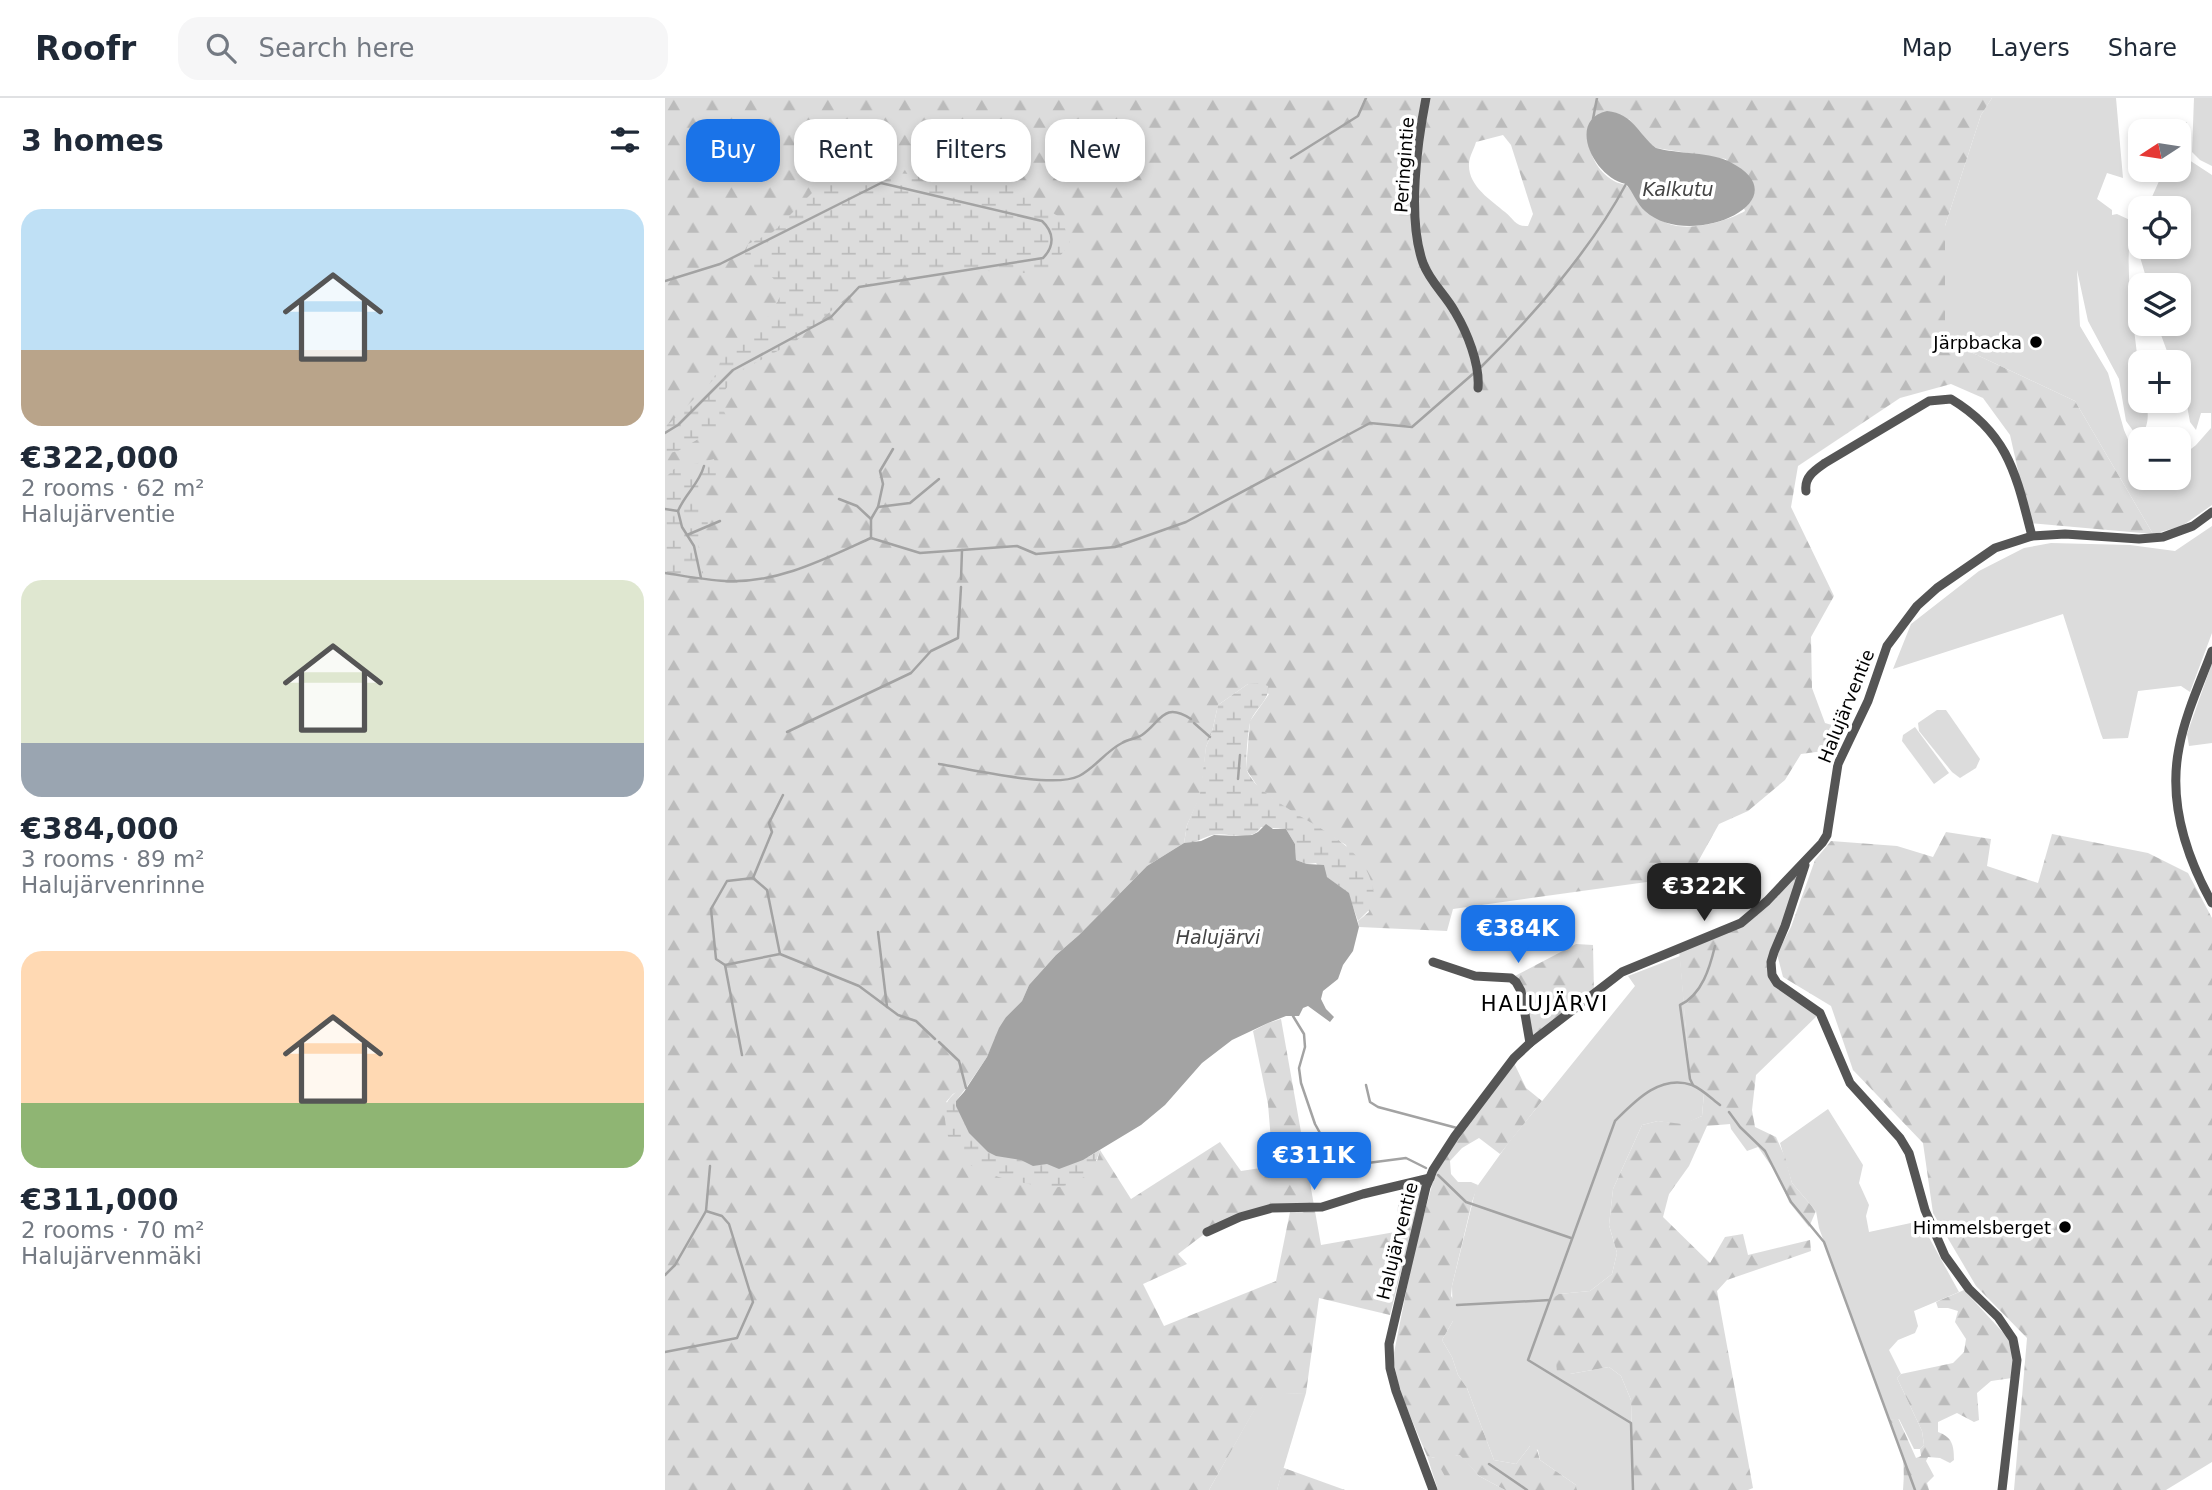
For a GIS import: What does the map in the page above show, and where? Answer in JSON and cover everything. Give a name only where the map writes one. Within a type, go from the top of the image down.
[{"type":"street","name":"Peringintie","points":[[1426,98],[1421,122],[1414,201],[1420,250],[1429,276],[1455,311],[1469,341],[1479,379],[1478,388]]},
{"type":"street","points":[[1806,491],[1805,485],[1812,471],[1929,401],[1951,399],[1979,418],[2000,442],[2011,461],[2032,536]]},
{"type":"street","name":"Halujärventie","points":[[1433,1490],[1396,1391],[1390,1368],[1389,1344],[1430,1178],[1460,1129],[1514,1058],[1622,972],[1741,923],[1806,861],[1827,835],[1838,764],[1868,701],[1887,646],[1901,625],[1937,588],[1995,548],[2032,536],[2065,534],[2139,539],[2163,537],[2193,526],[2212,512]]},
{"type":"street","points":[[2212,651],[2184,728],[2178,750],[2176,782],[2181,834],[2200,882],[2212,903]]},
{"type":"street","points":[[1806,861],[1771,962],[1772,975],[1777,983],[1820,1013],[1850,1083],[1900,1138],[1909,1153],[1925,1210],[1945,1256],[1969,1289],[1998,1317],[2013,1339],[2018,1360],[2003,1490]]},
{"type":"street","points":[[1433,962],[1475,976],[1511,978],[1516,982],[1521,991],[1530,1043]]},
{"type":"street","points":[[1207,1232],[1260,1211],[1291,1206],[1322,1207],[1430,1178]]},
{"type":"green space","points":[[665,98],[1992,98],[1981,115],[1945,226],[1945,340],[2075,401],[2153,534],[2030,523],[2010,435],[1983,398],[1951,384],[1900,398],[1798,466],[1791,507],[1834,596],[1811,637],[1812,688],[1825,723],[1842,728],[1831,750],[1801,754],[1785,780],[1748,811],[1719,824],[1690,876],[1453,909],[1447,931],[1359,927],[1358,921],[1369,912],[1346,845],[1260,790],[1246,769],[1250,721],[1269,694],[1248,684],[1218,705],[1206,747],[1201,794],[1187,825],[1184,843],[1147,866],[1056,955],[1029,985],[1022,1001],[1006,1017],[987,1057],[966,1088],[953,1094],[946,1102],[1097,1161],[1100,1150],[1131,1199],[1220,1142],[1241,1171],[1273,1166],[1268,1104],[1253,1031],[1281,1019],[1321,1245],[1395,1232],[1400,1189],[1424,1183],[1390,1315],[1319,1298],[1306,1393],[1263,1395],[1209,1490],[665,1490]],"holes":[[[1629,119],[1656,148],[1726,159],[1745,211],[1704,225],[1671,225],[1658,217],[1626,186],[1603,172],[1595,162],[1587,136]],[[1503,135],[1511,145],[1533,214],[1528,226],[1515,222],[1487,197],[1476,186],[1470,172],[1469,164],[1476,142]],[[1291,1207],[1276,1281],[1164,1326],[1143,1284],[1187,1264],[1178,1254],[1207,1232],[1272,1208]]]},
{"type":"green space","points":[[1992,98],[2116,98],[2123,178],[2107,173],[2097,199],[2112,210],[2112,215],[2117,214],[2128,219],[2128,336],[2135,336],[2136,350],[2128,350],[2128,413],[2148,413],[2146,427],[2130,427],[2126,421],[2119,379],[2088,321],[2077,270],[2080,326],[2108,373],[2128,439],[2128,490],[2191,490],[2191,449],[2211,428],[2211,413],[2201,413],[2196,430],[2190,422],[2191,350],[2167,350],[2161,336],[2191,336],[2191,273],[2145,273],[2140,259],[2191,259],[2191,196],[2152,196],[2159,182],[2191,182],[2191,161],[2212,175],[2212,505],[2182,526],[2153,534],[2075,401],[1945,340],[1945,226],[1981,115]]},
{"type":"green space","points":[[2194,98],[2212,98],[2212,166],[2192,152]]},
{"type":"green space","points":[[897,173],[911,174],[911,182],[1007,182],[1062,219],[1070,244],[1050,268],[1027,273],[926,268],[859,287],[796,341],[737,373],[718,400],[729,421],[678,451],[665,454],[665,426],[713,380],[726,347],[770,315],[781,295],[773,278],[743,261],[748,244],[773,232],[823,182],[897,182]]},
{"type":"green space","points":[[714,459],[717,474],[695,500],[708,523],[698,544],[704,578],[665,573],[665,478],[674,469]]},
{"type":"green space","points":[[2212,526],[2212,633],[2190,692],[2181,686],[2138,691],[2128,738],[2103,739],[2063,614],[1893,669],[1911,624],[1979,571],[2024,548],[2051,543],[2130,545],[2175,551]]},
{"type":"green space","points":[[2212,663],[2212,743],[2189,746],[2187,734]]},
{"type":"green space","points":[[1260,683],[1268,686],[1268,691],[1250,723],[1247,771],[1264,791],[1341,842],[1365,867],[1372,884],[1375,904],[1358,921],[1348,893],[1327,877],[1316,863],[1307,864],[1296,860],[1295,844],[1286,829],[1261,827],[1251,835],[1218,834],[1184,843],[1187,825],[1200,794],[1206,747],[1218,705],[1248,684]]},
{"type":"green space","points":[[1937,710],[1946,710],[1980,759],[1976,768],[1960,778],[1919,731],[1918,723]]},
{"type":"green space","points":[[1915,727],[1949,773],[1934,784],[1902,741],[1903,735]]},
{"type":"green space","points":[[1946,832],[1991,839],[1987,866],[2038,883],[2052,834],[2148,853],[2188,873],[2212,918],[2212,1462],[2166,1490],[2014,1490],[2027,1338],[1976,1286],[1933,1213],[1923,1143],[1853,1070],[1831,1006],[1783,977],[1777,954],[1791,927],[1815,860],[1831,841],[1897,846],[1933,857]]},
{"type":"green space","points":[[1806,861],[1774,952],[1772,975],[1820,1013],[1756,1075],[1752,1110],[1755,1127],[1776,1137],[1792,1183],[1816,1211],[1809,1227],[1789,1202],[1779,1177],[1758,1147],[1747,1151],[1730,1124],[1707,1126],[1689,1166],[1669,1194],[1663,1217],[1710,1263],[1725,1237],[1743,1234],[1748,1255],[1810,1240],[1811,1251],[1727,1280],[1717,1291],[1753,1488],[1633,1490],[1631,1400],[1621,1376],[1609,1367],[1570,1374],[1557,1372],[1550,1300],[1559,1294],[1590,1291],[1612,1274],[1617,1253],[1609,1225],[1613,1189],[1642,1125],[1658,1121],[1682,1124],[1702,1116],[1704,1093],[1693,1085],[1690,1078],[1679,949],[1741,923]]},
{"type":"green space","points":[[1576,944],[1593,945],[1594,993],[1530,1043],[1521,991],[1511,978]]},
{"type":"green space","points":[[1680,956],[1690,1078],[1693,1085],[1704,1093],[1702,1116],[1682,1125],[1658,1121],[1642,1125],[1613,1189],[1609,1225],[1617,1253],[1612,1274],[1590,1291],[1559,1294],[1570,1374],[1609,1367],[1621,1376],[1631,1400],[1633,1490],[1577,1490],[1576,1485],[1540,1460],[1538,1450],[1530,1446],[1516,1464],[1494,1460],[1467,1388],[1442,1340],[1453,1321],[1452,1286],[1476,1188],[1509,1142],[1635,986],[1628,976]]},
{"type":"green space","points":[[1514,1063],[1526,1088],[1542,1101],[1500,1154],[1479,1138],[1462,1148],[1450,1161],[1451,1174],[1458,1182],[1478,1185],[1452,1286],[1451,1296],[1457,1305],[1453,1321],[1442,1340],[1467,1388],[1494,1460],[1516,1464],[1535,1443],[1540,1460],[1576,1485],[1577,1490],[1505,1490],[1479,1476],[1460,1455],[1455,1456],[1461,1476],[1448,1482],[1435,1458],[1427,1456],[1400,1392],[1393,1358],[1415,1247],[1434,1178],[1452,1146]]},
{"type":"green space","points":[[966,1088],[956,1101],[956,1106],[969,1133],[988,1152],[1025,1161],[1033,1166],[1047,1164],[1059,1169],[1100,1150],[1097,1160],[1087,1174],[1074,1183],[1048,1188],[989,1174],[976,1168],[954,1150],[945,1122],[948,1101],[955,1093]]},
{"type":"green space","points":[[1828,1109],[1863,1165],[1859,1183],[1869,1205],[1866,1216],[1869,1232],[1920,1221],[1959,1292],[1914,1311],[1918,1326],[1915,1333],[1898,1340],[1889,1350],[1901,1374],[1897,1378],[1922,1431],[1924,1445],[1920,1449],[1914,1449],[1899,1419],[1890,1420],[1819,1228],[1816,1211],[1792,1183],[1780,1143]]},
{"type":"green space","points":[[1964,1290],[2009,1339],[2013,1357],[2012,1378],[1991,1381],[1977,1393],[1979,1420],[1974,1422],[1957,1413],[1938,1422],[1938,1432],[1951,1442],[1954,1460],[1950,1463],[1940,1458],[1928,1457],[1926,1461],[1934,1476],[1927,1483],[1929,1490],[1903,1490],[1902,1454],[1890,1420],[1898,1418],[1916,1458],[1921,1456],[1920,1449],[1924,1445],[1922,1431],[1897,1378],[1901,1374],[1953,1363],[1964,1352],[1966,1339],[1955,1322],[1958,1311],[1938,1308],[1936,1302]]},
{"type":"green space","points":[[1306,1393],[1277,1490],[1209,1490],[1263,1394]]},
{"type":"green space","points":[[1461,1455],[1479,1476],[1505,1490],[1438,1490],[1427,1456],[1435,1458]]},
{"type":"green space","points":[[1284,1468],[1345,1490],[1277,1490]]},
{"type":"water","name":"Kalkutu","points":[[1607,111],[1629,120],[1656,148],[1714,156],[1730,162],[1750,177],[1755,191],[1748,205],[1733,216],[1711,224],[1688,226],[1665,222],[1645,211],[1626,184],[1614,180],[1604,171],[1589,149],[1588,125],[1595,116]]},
{"type":"water","name":"Halujärvi","points":[[1266,824],[1273,829],[1286,829],[1295,844],[1296,860],[1324,865],[1327,877],[1349,893],[1359,927],[1353,951],[1343,965],[1338,979],[1323,991],[1321,999],[1334,1017],[1330,1022],[1308,1006],[1303,1008],[1299,1016],[1286,1016],[1232,1040],[1202,1063],[1165,1105],[1141,1125],[1083,1160],[1059,1169],[1047,1164],[1033,1166],[1021,1160],[988,1152],[969,1133],[956,1101],[987,1057],[999,1028],[1022,1001],[1029,985],[1147,866],[1184,843],[1201,841],[1214,835],[1252,835]]},
{"type":"waterway","points":[[1291,158],[1358,116],[1366,98]]},
{"type":"waterway","points":[[1593,119],[1597,98]]},
{"type":"waterway","points":[[665,281],[720,264],[881,183],[1042,221],[1051,234],[1050,249],[1043,258],[859,287],[831,317],[733,370],[678,425],[665,433]]},
{"type":"waterway","points":[[1481,367],[1521,326],[1579,257],[1626,184]]},
{"type":"waterway","points":[[665,573],[725,581],[763,578],[800,569],[871,538],[920,553],[1017,546],[1036,554],[1115,547],[1186,522],[1370,423],[1412,427],[1474,373]]},
{"type":"waterway","points":[[871,538],[871,519],[878,507],[883,484],[880,471],[893,449]]},
{"type":"waterway","points":[[701,578],[694,546],[682,527],[678,511],[704,466]]},
{"type":"waterway","points":[[878,507],[910,503],[939,479]]},
{"type":"waterway","points":[[839,499],[857,506],[871,519]]},
{"type":"waterway","points":[[665,509],[678,511]]},
{"type":"waterway","points":[[687,535],[720,521]]},
{"type":"waterway","points":[[961,579],[962,550]]},
{"type":"waterway","points":[[787,732],[911,673],[931,651],[958,638],[961,587]]},
{"type":"waterway","points":[[939,764],[1031,779],[1067,779],[1085,773],[1116,746],[1142,735],[1163,715],[1174,712],[1191,719]]},
{"type":"waterway","points":[[1194,723],[1210,737]]},
{"type":"waterway","points":[[1238,779],[1240,755]]},
{"type":"waterway","points":[[753,878],[772,832],[769,823],[783,795]]},
{"type":"waterway","points":[[780,954],[767,890],[753,878],[727,881],[711,909],[716,959],[725,965],[780,954],[859,986],[898,1015],[916,1021],[935,1039]]},
{"type":"waterway","points":[[878,932],[887,1007]]},
{"type":"waterway","points":[[1693,1085],[1680,1005],[1694,995],[1699,987],[1708,971],[1715,946]]},
{"type":"waterway","points":[[725,965],[742,1055]]},
{"type":"waterway","points":[[1293,1016],[1304,1034],[1305,1047],[1299,1068],[1301,1083],[1315,1124],[1330,1151],[1360,1164],[1406,1158],[1426,1168]]},
{"type":"waterway","points":[[939,1042],[959,1061],[966,1088]]},
{"type":"waterway","points":[[1633,1490],[1631,1423],[1528,1360],[1615,1121],[1649,1091],[1669,1083],[1692,1085],[1720,1105]]},
{"type":"waterway","points":[[1366,1085],[1370,1102],[1378,1107],[1457,1128]]},
{"type":"waterway","points":[[1729,1112],[1765,1151],[1791,1202],[1824,1242],[1915,1490]]},
{"type":"waterway","points":[[665,1275],[675,1265],[706,1211],[710,1166]]},
{"type":"waterway","points":[[1438,1175],[1466,1202],[1571,1238]]},
{"type":"waterway","points":[[665,1352],[737,1338],[753,1302],[729,1224],[722,1216],[706,1211]]},
{"type":"waterway","points":[[1457,1305],[1550,1300]]},
{"type":"waterway","points":[[1489,1464],[1527,1490]]},
{"type":"place","name":"Järpbacka","points":[[2036,342]]},
{"type":"place","name":"Himmelsberget","points":[[2065,1227]]},
{"type":"district","name":"HALUJÄRVI","points":[[1545,1004]]}]
